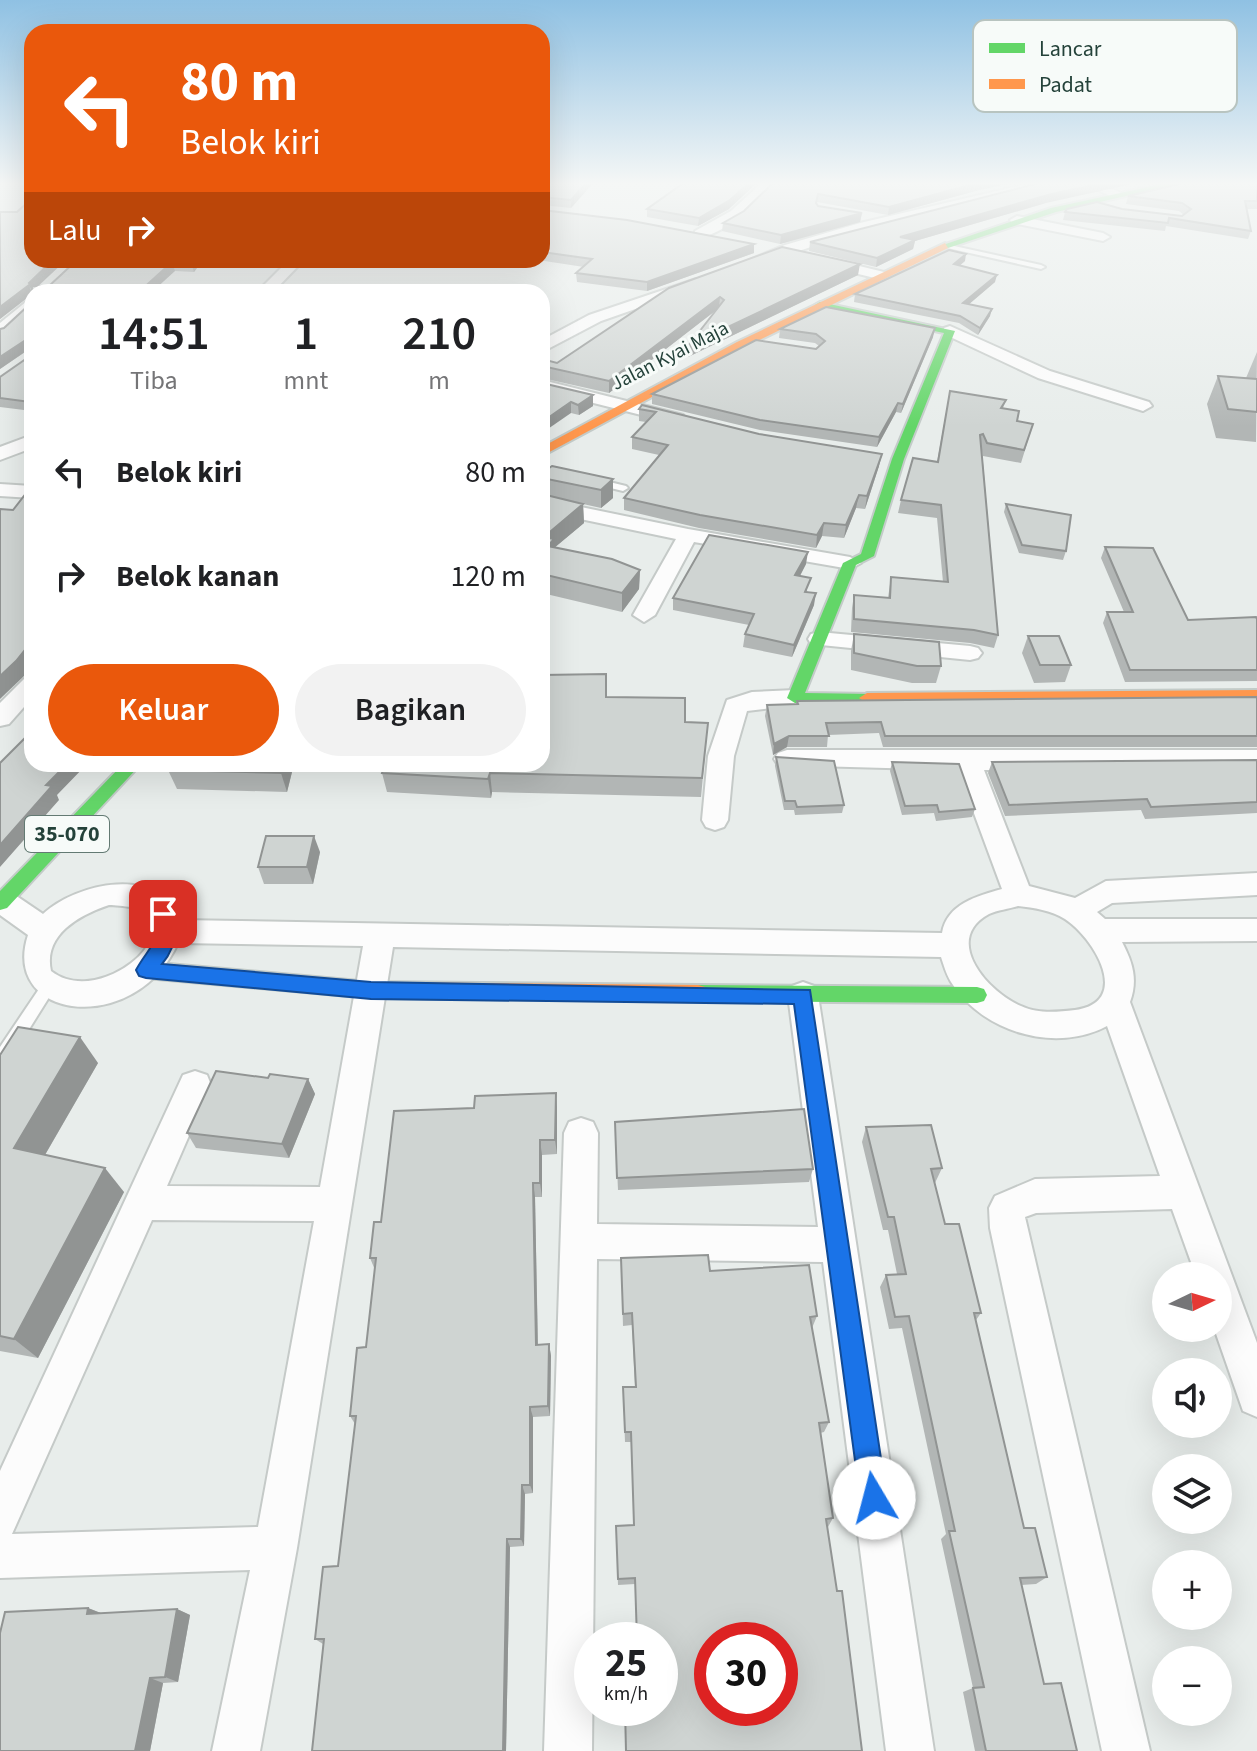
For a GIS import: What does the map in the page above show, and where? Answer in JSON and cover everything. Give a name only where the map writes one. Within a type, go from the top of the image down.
[{"type":"street","points":[[735,269],[755,264]]},
{"type":"street","points":[[832,264],[879,275]]},
{"type":"street","name":"Jalan Kyai Maja","points":[[550,442],[905,264]]},
{"type":"street","points":[[273,284],[289,268]]},
{"type":"street","points":[[550,343],[595,318],[708,279]]},
{"type":"street","points":[[820,305],[950,331],[996,356],[1070,387],[1143,406]]},
{"type":"street","points":[[0,332],[24,310]]},
{"type":"street","points":[[550,507],[850,563],[863,560],[867,556],[890,458],[950,331]]},
{"type":"street","points":[[0,338],[21,341]]},
{"type":"street","points":[[746,341],[774,345]]},
{"type":"street","points":[[550,387],[689,422]]},
{"type":"street","points":[[0,454],[24,444]]},
{"type":"street","points":[[0,490],[24,492]]},
{"type":"street","points":[[644,615],[688,535]]},
{"type":"street","points":[[795,698],[850,563]]},
{"type":"street","points":[[819,639],[970,653]]},
{"type":"street","points":[[0,718],[24,692]]},
{"type":"street","points":[[715,820],[721,756],[736,706],[752,700],[1257,695]]},
{"type":"street","points":[[787,759],[1257,759]]},
{"type":"street","points":[[968,761],[1018,895]]},
{"type":"street","name":"35-070","points":[[1,902],[125,772]]},
{"type":"street","points":[[1076,912],[1106,892],[1257,884]]},
{"type":"street","points":[[109,894],[132,895],[151,901],[163,914],[167,931],[161,951],[146,970],[122,986],[95,995],[69,995],[48,987],[38,976],[34,962],[36,947],[45,931],[73,907],[109,894]]},
{"type":"street","points":[[1018,895],[1047,899],[1076,912],[1100,931],[1116,954],[1121,978],[1114,1001],[1097,1018],[1054,1029],[1004,1015],[977,995],[958,970],[953,945],[958,925],[971,908],[992,898],[1018,895]]},
{"type":"street","points":[[1,902],[45,931]]},
{"type":"street","points":[[1100,931],[1257,930]]},
{"type":"street","points":[[167,931],[953,945]]},
{"type":"street","points":[[236,1751],[276,1548],[380,934]]},
{"type":"street","points":[[146,970],[371,990],[977,995]]},
{"type":"street","points":[[803,995],[910,1751]]},
{"type":"street","points":[[1114,1001],[1209,1262]]},
{"type":"street","points":[[0,1518],[195,1085]]},
{"type":"street","points":[[568,1751],[581,1133]]},
{"type":"street","points":[[1126,1751],[1008,1228],[1007,1208],[1035,1196],[1185,1192]]},
{"type":"street","points":[[142,1203],[335,1204]]},
{"type":"street","points":[[578,1241],[838,1245]]},
{"type":"street","points":[[1232,1326],[1257,1397]]},
{"type":"street","points":[[0,1556],[276,1548]]},
{"type":"lane","points":[[1026,264],[1041,267]]},
{"type":"lane","points":[[583,479],[623,488]]},
{"type":"lane","points":[[0,1061],[48,987]]},
{"type":"building","points":[[0,264],[45,268],[30,284],[24,284],[24,289],[0,307]]},
{"type":"building","points":[[587,264],[698,264],[647,282],[576,273]]},
{"type":"building","points":[[736,264],[860,264],[688,346],[724,300],[720,297],[609,381],[550,368],[550,361],[557,363],[669,288]]},
{"type":"building","points":[[920,264],[954,264],[997,275],[963,303],[992,309],[980,328],[960,316],[855,294]]},
{"type":"building","points":[[68,268],[165,268],[148,284],[51,284]]},
{"type":"building","points":[[826,307],[935,328],[903,404],[898,403],[879,437],[760,420],[652,394],[756,340],[816,349],[825,341],[816,334],[780,329]]},
{"type":"building","points":[[24,309],[24,341],[0,357],[0,329]]},
{"type":"building","points":[[24,360],[24,401],[0,398],[0,377]]},
{"type":"building","points":[[1218,376],[1257,379],[1257,412],[1228,409]]},
{"type":"building","points":[[550,385],[593,395],[578,405],[571,402],[550,416]]},
{"type":"building","points":[[950,391],[1006,400],[1001,408],[1019,411],[1017,421],[1033,424],[1024,450],[987,443],[983,434],[980,435],[998,635],[854,619],[854,595],[890,598],[891,577],[948,582],[941,505],[901,500],[913,458],[938,462]]},
{"type":"building","points":[[642,405],[759,434],[882,454],[867,496],[859,495],[846,525],[824,523],[817,535],[700,515],[624,498],[668,445],[632,437],[656,412],[639,409]]},
{"type":"building","points":[[550,467],[613,479],[601,490],[550,480]]},
{"type":"building","points":[[24,496],[24,651],[0,676],[0,509],[13,510]]},
{"type":"building","points":[[550,496],[583,504],[550,532]]},
{"type":"building","points":[[1006,504],[1071,515],[1066,551],[1022,545]]},
{"type":"building","points":[[709,535],[808,552],[795,575],[811,578],[805,592],[816,593],[794,645],[745,634],[754,614],[673,598]]},
{"type":"building","points":[[550,546],[612,559],[640,570],[622,593],[550,576]]},
{"type":"building","points":[[1105,547],[1153,548],[1188,620],[1256,617],[1257,670],[1130,670],[1107,612],[1133,612]]},
{"type":"building","points":[[854,634],[939,642],[941,666],[917,666],[854,653]]},
{"type":"building","points":[[1028,636],[1059,636],[1071,665],[1040,665]]},
{"type":"building","points":[[606,674],[606,697],[685,698],[685,722],[708,723],[702,778],[490,773],[488,779],[382,773],[550,772],[550,675]]},
{"type":"building","points":[[1257,697],[1257,736],[885,736],[881,722],[826,723],[829,736],[789,736],[774,744],[767,705],[798,704],[797,701]]},
{"type":"building","points":[[24,739],[24,772],[59,772],[46,785],[52,786],[0,845],[0,763]]},
{"type":"building","points":[[776,757],[834,761],[844,805],[797,807],[795,801],[785,801]]},
{"type":"building","points":[[1257,760],[1257,802],[1151,807],[1147,799],[1009,805],[992,762]]},
{"type":"building","points":[[892,762],[959,764],[975,809],[939,812],[937,805],[905,806]]},
{"type":"building","points":[[266,836],[314,836],[307,867],[258,867]]},
{"type":"building","points":[[18,1027],[80,1037],[14,1148],[105,1168],[14,1339],[0,1336],[0,1055]]},
{"type":"building","points":[[216,1071],[268,1078],[270,1074],[308,1079],[282,1144],[187,1133]]},
{"type":"building","points":[[556,1093],[555,1140],[540,1140],[540,1183],[533,1183],[536,1345],[549,1344],[548,1406],[530,1407],[530,1485],[522,1485],[521,1539],[507,1539],[503,1751],[312,1751],[324,1639],[315,1639],[323,1567],[338,1566],[356,1416],[350,1416],[357,1348],[366,1347],[376,1258],[370,1258],[374,1222],[381,1222],[394,1111],[474,1108],[475,1096]]},
{"type":"building","points":[[804,1109],[813,1169],[617,1178],[615,1122]]},
{"type":"building","points":[[931,1125],[942,1168],[931,1169],[945,1224],[959,1224],[981,1313],[974,1313],[1024,1528],[1035,1528],[1047,1577],[1020,1578],[1044,1684],[1061,1683],[1077,1751],[986,1751],[973,1688],[984,1687],[949,1531],[955,1531],[909,1316],[895,1317],[886,1275],[906,1274],[894,1217],[888,1217],[866,1127]]},
{"type":"building","points":[[708,1255],[710,1271],[809,1265],[817,1316],[810,1317],[829,1422],[819,1423],[833,1518],[826,1519],[837,1591],[842,1591],[862,1751],[626,1751],[625,1726],[678,1726],[678,1622],[636,1622],[635,1578],[618,1579],[616,1526],[634,1525],[631,1432],[625,1432],[623,1387],[636,1387],[632,1313],[623,1314],[621,1258]]},
{"type":"building","points":[[88,1608],[87,1614],[177,1609],[165,1677],[150,1678],[135,1751],[0,1751],[0,1633],[5,1612]]},
{"type":"traffic: fast","points":[[820,305],[950,331],[898,459],[867,556],[850,563],[795,698],[867,698]]},
{"type":"traffic: fast","points":[[0,903],[125,772]]},
{"type":"traffic: fast","points":[[698,993],[977,995]]},
{"type":"traffic: slow","points":[[550,447],[691,370],[908,264]]},
{"type":"traffic: slow","points":[[867,698],[1257,695]]},
{"type":"traffic: slow","points":[[146,970],[371,990],[698,993]]},
{"type":"route","points":[[163,914],[167,931],[161,951],[146,970],[371,990],[803,995],[874,1498]]}]
